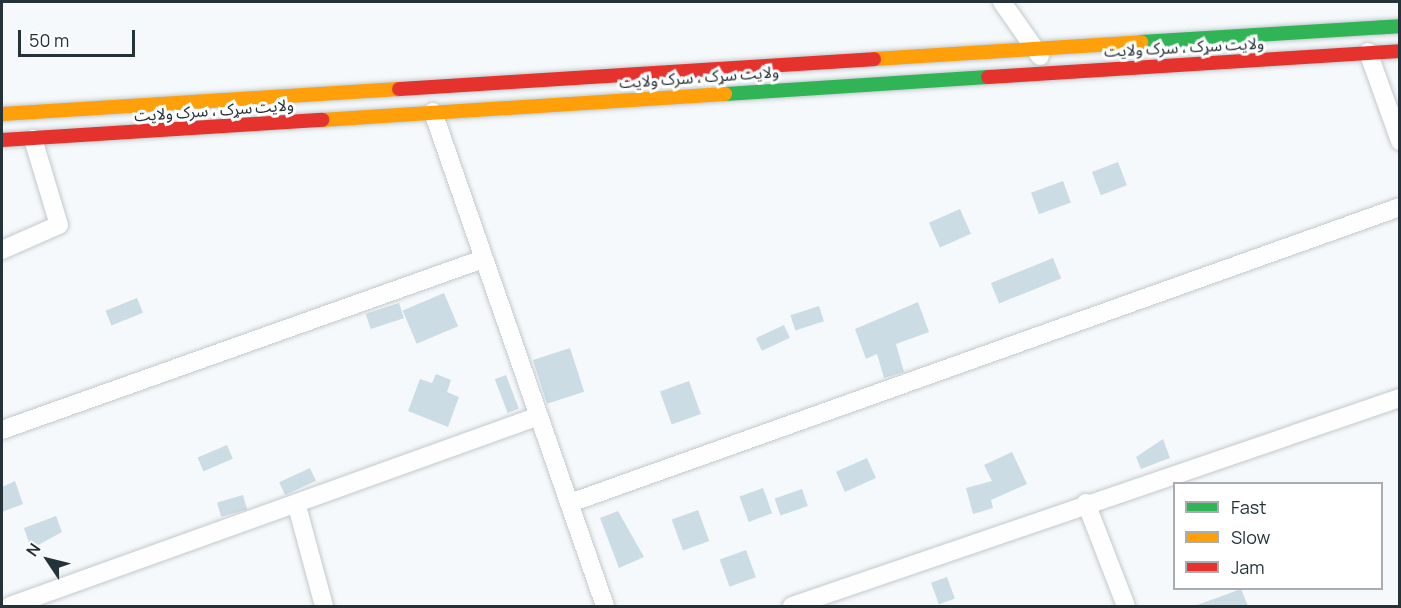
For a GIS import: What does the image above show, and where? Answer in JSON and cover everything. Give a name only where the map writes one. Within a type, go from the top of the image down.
[{"type":"main road","name":"ولایت سړک ، سرک ولایت","points":[[2,114],[1400,26]]},
{"type":"main road","name":"ولایت سړک ، سرک ولایت","points":[[2,140],[1047,70],[1400,51]]},
{"type":"street","points":[[1002,2],[1037,48],[1047,70]]},
{"type":"street","points":[[1368,52],[1400,141]]},
{"type":"street","points":[[433,112],[537,417],[570,503],[605,606]]},
{"type":"street","points":[[2,250],[59,225],[33,139]]},
{"type":"street","points":[[570,503],[1400,207]]},
{"type":"street","points":[[2,430],[483,259]]},
{"type":"street","points":[[792,606],[1086,503],[1400,398]]},
{"type":"street","points":[[10,606],[297,506],[537,417]]},
{"type":"street","points":[[1086,503],[1126,606]]},
{"type":"street","points":[[297,506],[324,606]]},
{"type":"building","points":[[1118,162],[1127,185],[1101,195],[1092,172]]},
{"type":"building","points":[[1063,181],[1071,203],[1039,214],[1031,193]]},
{"type":"building","points":[[960,209],[971,234],[940,247],[929,223]]},
{"type":"building","points":[[1053,258],[1061,278],[999,303],[991,283]]},
{"type":"building","points":[[444,293],[458,326],[417,344],[403,311]]},
{"type":"building","points":[[137,298],[143,313],[111,326],[105,311]]},
{"type":"building","points":[[918,302],[929,332],[896,344],[904,372],[884,378],[877,354],[866,359],[855,329]]},
{"type":"building","points":[[399,303],[404,318],[371,329],[366,314]]},
{"type":"building","points":[[819,306],[824,321],[795,330],[790,315]]},
{"type":"building","points":[[784,325],[790,338],[762,351],[756,338]]},
{"type":"building","points":[[570,348],[584,392],[547,404],[533,360]]},
{"type":"building","points":[[436,374],[451,380],[447,392],[459,397],[448,427],[408,411],[420,379],[432,383]]},
{"type":"building","points":[[506,375],[519,409],[508,413],[495,379]]},
{"type":"building","points":[[689,381],[701,414],[672,424],[660,392]]},
{"type":"building","points":[[1163,439],[1170,458],[1141,469],[1136,457]]},
{"type":"building","points":[[227,445],[233,459],[203,471],[198,458]]},
{"type":"building","points":[[1012,452],[1027,484],[991,500],[993,508],[973,514],[966,488],[992,481],[984,465]]},
{"type":"building","points":[[867,458],[876,478],[845,492],[836,472]]},
{"type":"building","points":[[310,468],[316,481],[285,495],[279,482]]},
{"type":"building","points":[[15,481],[23,504],[2,512],[2,487]]},
{"type":"building","points":[[763,488],[772,513],[749,522],[740,497]]},
{"type":"building","points":[[802,489],[808,506],[780,515],[775,498]]},
{"type":"building","points":[[243,495],[247,509],[221,517],[217,502]]},
{"type":"building","points":[[698,510],[709,541],[683,551],[672,520]]},
{"type":"building","points":[[618,511],[644,557],[619,568],[600,518]]},
{"type":"building","points":[[56,516],[62,532],[31,549],[24,528]]},
{"type":"building","points":[[746,550],[756,577],[730,587],[720,560]]},
{"type":"building","points":[[947,577],[955,599],[939,604],[931,583]]},
{"type":"building","points":[[1241,590],[1248,606],[1197,606]]},
{"type":"traffic: fast","points":[[1141,42],[1400,26]]},
{"type":"traffic: fast","points":[[725,94],[988,77]]},
{"type":"traffic: slow","points":[[874,59],[1141,42]]},
{"type":"traffic: slow","points":[[2,114],[399,89]]},
{"type":"traffic: slow","points":[[322,120],[725,94]]},
{"type":"traffic: jam","points":[[988,77],[1400,51]]},
{"type":"traffic: jam","points":[[399,89],[874,59]]},
{"type":"traffic: jam","points":[[2,140],[322,120]]}]
